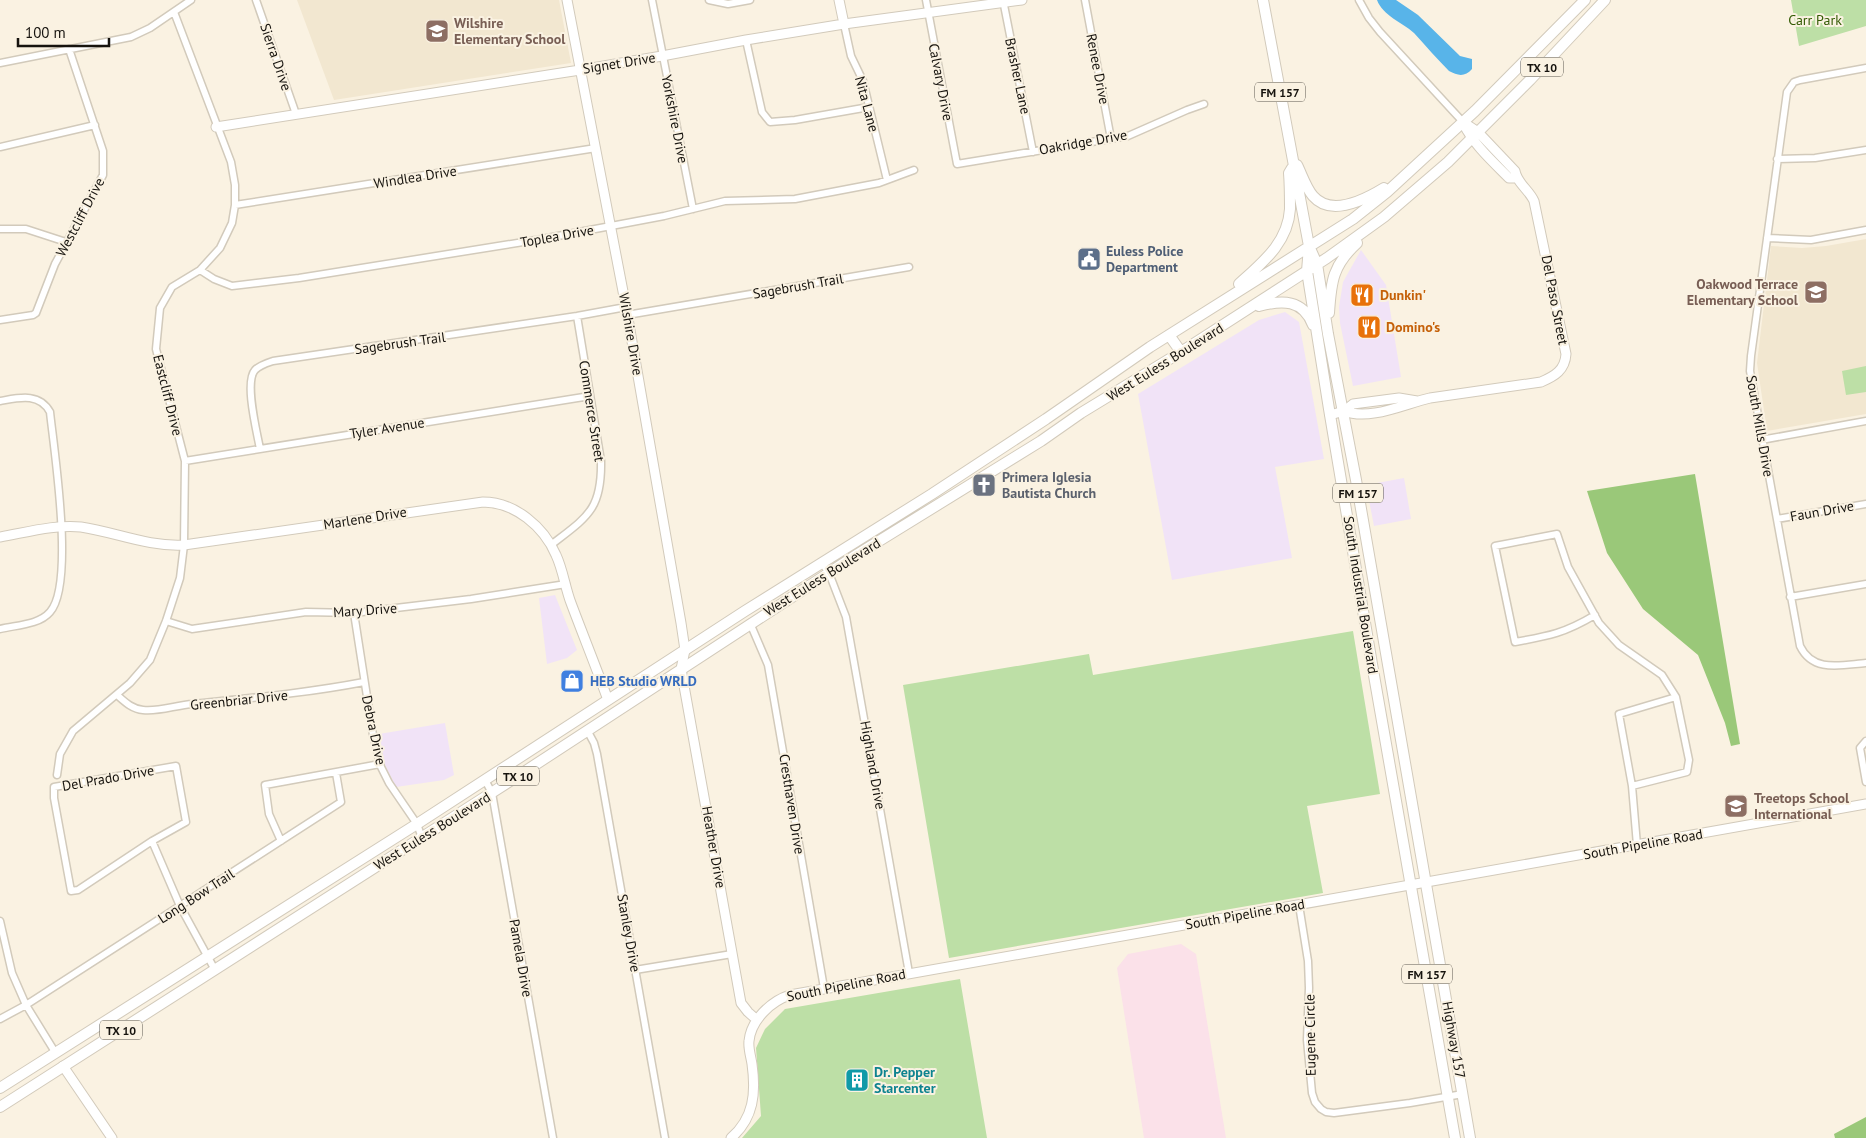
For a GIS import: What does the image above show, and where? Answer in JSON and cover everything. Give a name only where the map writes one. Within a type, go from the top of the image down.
[{"type":"main road","name":"South Industrial Boulevard","points":[[1263,0],[1309,246],[1317,264],[1426,882]]},
{"type":"main road","name":"West Euless Boulevard","points":[[0,1088],[417,824],[685,650],[935,492],[1169,335],[1353,219],[1463,122],[1585,0]]},
{"type":"main road","name":"West Euless Boulevard","points":[[0,1107],[492,793],[750,623],[1307,271],[1384,217],[1448,162],[1605,0]]},
{"type":"main road","points":[[1291,152],[1312,196],[1325,204],[1336,206],[1359,201],[1404,176]]},
{"type":"main road","points":[[1223,300],[1274,252],[1280,243],[1289,218],[1289,174],[1294,165]]},
{"type":"main road","points":[[1328,334],[1333,277],[1340,260],[1384,217]]},
{"type":"main road","name":"South Industrial Boulevard","points":[[1309,246],[1307,271],[1330,415],[1412,885]]},
{"type":"main road","points":[[1251,308],[1272,302],[1283,302],[1301,308],[1310,317],[1319,341]]},
{"type":"main road","points":[[1169,335],[1180,352]]},
{"type":"main road","points":[[1094,406],[1090,397],[1098,383]]},
{"type":"main road","points":[[1353,548],[1367,545]]},
{"type":"main road","name":"Highway 157","points":[[1426,882],[1470,1138]]},
{"type":"main road","name":"Highway 157","points":[[1412,885],[1455,1138]]},
{"type":"main road","points":[[55,1052],[64,1066]]},
{"type":"street","points":[[0,64],[131,37],[150,28],[191,0]]},
{"type":"street","name":"Sierra Drive","points":[[256,0],[296,114]]},
{"type":"street","name":"Wilshire Drive","points":[[567,0],[654,458],[685,650],[681,669]]},
{"type":"street","name":"Yorkshire Drive","points":[[652,0],[693,209]]},
{"type":"street","points":[[709,0],[728,4],[750,0]]},
{"type":"street","name":"Nita Lane","points":[[839,0],[851,56],[863,81],[887,180]]},
{"type":"street","name":"Calvary Drive","points":[[926,0],[957,164]]},
{"type":"street","name":"Signet Drive","points":[[216,127],[580,70],[844,24],[1003,1],[1022,0]]},
{"type":"street","name":"Renee Drive","points":[[1085,0],[1111,139]]},
{"type":"street","name":"Del Paso Street","points":[[1330,415],[1344,411],[1353,404],[1399,398],[1417,401],[1541,382],[1559,372],[1563,366],[1566,354],[1538,213],[1530,192],[1516,178],[1509,178],[1475,135],[1380,32],[1369,18],[1360,0]]},
{"type":"street","name":"Brasher Lane","points":[[1003,1],[1033,152]]},
{"type":"street","name":"Eastcliff Drive","points":[[57,775],[60,754],[73,731],[117,695],[150,660],[166,621],[180,578],[184,545],[185,461],[156,349],[160,308],[172,287],[200,270],[220,248],[232,223],[235,205],[235,185],[231,162],[216,127],[174,12]]},
{"type":"street","points":[[746,40],[762,112],[770,122],[795,120],[869,107]]},
{"type":"street","name":"Westcliff Drive","points":[[0,320],[33,315],[39,308],[54,264],[103,175],[103,151],[69,49]]},
{"type":"street","name":"South Mills Drive","points":[[1866,68],[1795,81],[1787,92],[1751,356],[1752,386],[1761,440],[1800,646],[1808,658],[1817,664],[1866,663]]},
{"type":"street","name":"Oakridge Drive","points":[[957,164],[1128,136],[1204,104]]},
{"type":"street","points":[[0,147],[95,125]]},
{"type":"street","name":"Windlea Drive","points":[[235,205],[596,148]]},
{"type":"street","points":[[1777,159],[1816,158],[1866,150]]},
{"type":"street","name":"Toplea Drive","points":[[200,270],[214,279],[232,286],[299,278],[611,226],[725,201],[795,199],[887,180],[914,170]]},
{"type":"street","points":[[0,229],[26,229],[66,242]]},
{"type":"street","points":[[1767,238],[1810,240],[1866,230]]},
{"type":"street","name":"Sagebrush Trail","points":[[260,449],[250,386],[254,371],[260,366],[273,361],[577,316],[627,311],[909,267]]},
{"type":"street","name":"Commerce Street","points":[[551,545],[584,520],[591,511],[599,492],[601,461],[577,316]]},
{"type":"street","name":"Tyler Avenue","points":[[185,461],[590,396]]},
{"type":"street","points":[[0,401],[25,397],[42,402],[50,412],[61,508],[61,582],[58,598],[51,611],[44,618],[0,629]]},
{"type":"street","points":[[1761,440],[1866,421]]},
{"type":"street","name":"Marlene Drive","points":[[0,538],[61,527],[80,527],[140,541],[184,545],[269,534],[398,513],[495,502],[517,510],[541,532],[551,545],[608,700]]},
{"type":"street","name":"Faun Drive","points":[[1777,519],[1866,504]]},
{"type":"street","points":[[1594,615],[1574,627],[1548,636],[1515,642],[1494,546],[1558,534],[1568,567],[1599,623],[1619,646],[1662,675],[1676,697],[1689,760],[1687,772],[1632,786]]},
{"type":"street","name":"Highland Drive","points":[[822,563],[830,573],[846,617],[909,973]]},
{"type":"street","name":"Mary Drive","points":[[166,621],[192,629],[306,612],[354,613],[471,599],[566,584]]},
{"type":"street","points":[[1790,597],[1866,584]]},
{"type":"street","name":"Debra Drive","points":[[354,613],[373,735],[380,764],[389,783],[417,824],[422,838]]},
{"type":"street","name":"Cresthaven Drive","points":[[750,623],[768,665],[824,988]]},
{"type":"street","name":"Heather Drive","points":[[681,669],[741,1003],[757,1020]]},
{"type":"street","name":"Greenbriar Drive","points":[[117,695],[136,709],[150,710],[188,704],[311,692],[364,682]]},
{"type":"street","points":[[1637,845],[1632,786],[1619,714],[1676,697]]},
{"type":"street","name":"Stanley Drive","points":[[587,730],[597,754],[665,1138]]},
{"type":"street","points":[[1866,741],[1860,748],[1866,782]]},
{"type":"street","points":[[281,841],[269,814],[265,785],[380,764]]},
{"type":"street","name":"Del Prado Drive","points":[[176,766],[186,822],[152,841],[78,890],[71,891],[54,798],[54,787],[176,766]]},
{"type":"street","name":"Long Bow Trail","points":[[0,1019],[26,1005],[341,802],[336,773]]},
{"type":"street","name":"Pamela Drive","points":[[485,780],[492,793],[553,1138]]},
{"type":"street","name":"South Pipeline Road","points":[[731,1138],[744,1122],[753,1103],[753,1077],[749,1042],[757,1020],[781,997],[1866,804]]},
{"type":"street","points":[[152,841],[180,906],[215,970]]},
{"type":"street","name":"Eugene Circle","points":[[1300,905],[1308,961],[1308,1040],[1310,1074],[1315,1102],[1326,1112],[1334,1113],[1463,1094]]},
{"type":"street","points":[[0,921],[12,972],[26,1005],[55,1052]]},
{"type":"street","points":[[635,970],[732,954]]},
{"type":"street","points":[[64,1066],[112,1138]]},
{"type":"shaded area","name":"Wilshire Elementary School","points":[[297,0],[559,0],[571,63],[334,100]]},
{"type":"shaded area","name":"Oakwood Terrace Elementary School","points":[[1866,239],[1866,414],[1767,431],[1757,363],[1771,246],[1802,248]]},
{"type":"shaded area","points":[[1361,250],[1386,285],[1401,377],[1353,386],[1340,323],[1339,307],[1343,282]]},
{"type":"shaded area","points":[[1285,312],[1299,322],[1324,459],[1275,467],[1292,558],[1172,580],[1138,394],[1259,320]]},
{"type":"shaded area","points":[[1404,478],[1411,519],[1374,526],[1366,485]]},
{"type":"shaded area","points":[[555,595],[577,650],[567,658],[547,664],[539,598]]},
{"type":"shaded area","points":[[445,723],[454,775],[444,780],[396,787],[385,765],[379,734]]},
{"type":"shaded area","points":[[1181,944],[1196,954],[1226,1138],[1144,1138],[1117,968],[1128,954]]},
{"type":"green space","name":"Carr Park","points":[[1791,0],[1866,0],[1866,26],[1799,46]]},
{"type":"green space","points":[[1866,366],[1866,392],[1846,395],[1842,371]]},
{"type":"green space","points":[[1695,474],[1740,744],[1731,746],[1725,723],[1698,655],[1643,609],[1607,553],[1587,491]]},
{"type":"green space","points":[[1353,631],[1380,794],[1307,806],[1323,893],[949,958],[903,685],[1089,654],[1093,675]]},
{"type":"green space","points":[[960,979],[987,1138],[742,1138],[761,1116],[756,1048],[765,1029],[785,1009]]},
{"type":"green space","points":[[1866,1117],[1866,1138],[1835,1138],[1834,1134]]},
{"type":"water","points":[[1377,0],[1396,0],[1418,15],[1460,56],[1472,59],[1472,69],[1461,75],[1449,71],[1414,33],[1384,10]]},
{"type":"place","name":"Wilshire Elementary School","points":[[437,31]]},
{"type":"place","name":"Euless Police Department","points":[[1089,259]]},
{"type":"place","name":"Oakwood Terrace Elementary School","points":[[1816,292]]},
{"type":"place","name":"Dunkin'","points":[[1362,295]]},
{"type":"place","name":"Domino's","points":[[1369,327]]},
{"type":"place","name":"Primera Iglesia Bautista Church","points":[[984,485]]},
{"type":"place","name":"HEB Studio WRLD","points":[[572,681]]},
{"type":"place","name":"Treetops School International","points":[[1736,806]]},
{"type":"place","name":"Dr. Pepper Starcenter","points":[[857,1080]]}]
